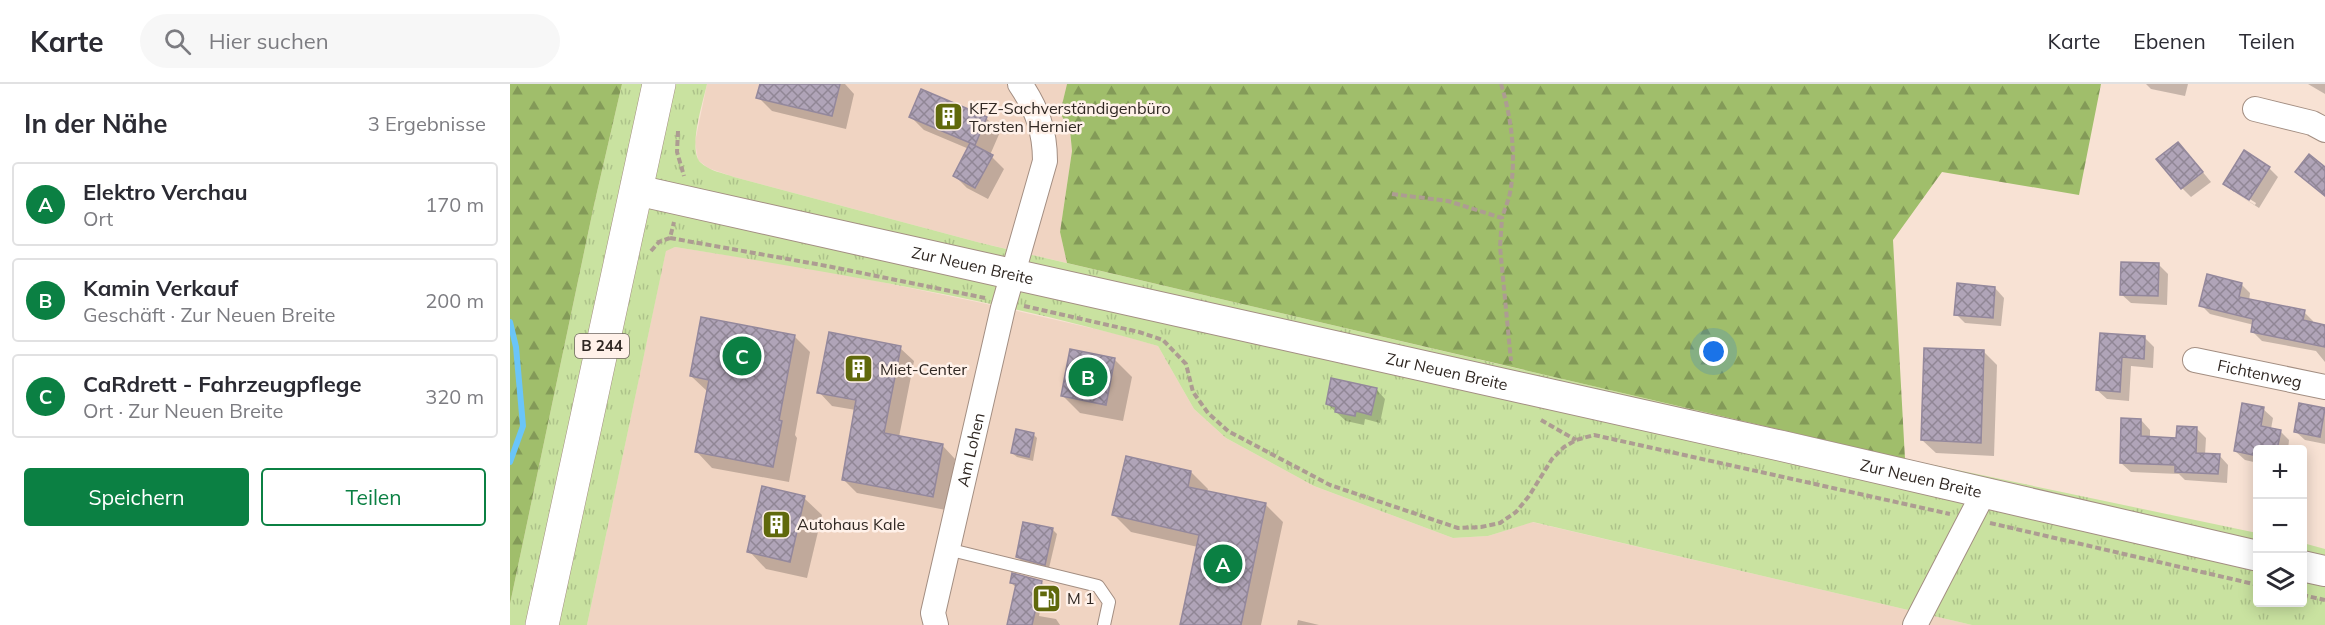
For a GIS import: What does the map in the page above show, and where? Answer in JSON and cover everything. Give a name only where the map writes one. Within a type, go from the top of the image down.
[{"type":"main road","name":"B 244","points":[[542,625],[659,84]]},
{"type":"street","name":"Am Lohen","points":[[936,625],[933,614],[947,549],[1009,289],[1045,161],[1045,141],[1041,121],[1020,84]]},
{"type":"street","points":[[2255,109],[2312,123],[2325,130]]},
{"type":"street","name":"Zur Neuen Breite","points":[[636,190],[1009,289],[1514,387],[1782,446],[1977,507],[2253,555]]},
{"type":"street","name":"Fichtenweg","points":[[2195,360],[2325,387]]},
{"type":"street","points":[[1915,625],[1977,507]]},
{"type":"street","points":[[2307,567],[2325,571]]},
{"type":"lane","points":[[947,549],[1098,586],[1110,602],[1104,625]]},
{"type":"path","points":[[1501,84],[1509,108],[1513,154],[1511,188],[1502,218],[1500,247],[1514,387]]},
{"type":"path","points":[[679,120],[676,152],[684,176]]},
{"type":"path","points":[[1392,194],[1448,201],[1502,218]]},
{"type":"path","points":[[670,238],[827,266],[1009,289],[1163,340],[1186,364],[1193,392],[1208,413],[1228,431],[1330,485],[1458,528],[1500,523],[1516,512],[1552,459],[1564,447],[1576,440],[1594,435],[1977,507],[2253,584]]},
{"type":"path","points":[[2307,596],[2325,600]]},
{"type":"shaded area","points":[[707,84],[1067,84],[1060,113],[1070,130],[1072,151],[1060,232],[1067,263],[981,243],[708,168],[698,160],[695,142]]},
{"type":"shaded area","points":[[675,247],[829,271],[982,303],[1117,334],[1158,346],[1194,409],[1226,438],[1314,486],[1453,538],[1488,536],[1532,522],[1972,625],[587,625],[666,250]]},
{"type":"green space","points":[[510,84],[622,84],[594,205],[510,604]]},
{"type":"green space","points":[[622,84],[707,84],[695,146],[700,162],[716,171],[981,243],[1905,459],[2253,532],[2253,607],[2307,607],[2307,544],[2325,549],[2325,625],[1972,625],[1533,522],[1488,536],[1453,538],[1314,486],[1226,438],[1194,409],[1158,346],[978,301],[675,247],[666,251],[587,625],[510,625],[510,604],[594,205]]},
{"type":"green space","points":[[1067,84],[2101,84],[2079,195],[1942,172],[1893,240],[1905,459],[1067,263],[1060,232],[1072,151],[1070,130],[1060,113]]},
{"type":"building","points":[[760,84],[840,84],[832,116],[756,98]]},
{"type":"building","name":"KFZ-Sachverständigenbüro Torsten Hernier","points":[[921,89],[987,117],[975,145],[909,117]]},
{"type":"building","points":[[2178,142],[2203,172],[2181,189],[2156,159]]},
{"type":"building","points":[[970,143],[993,155],[975,188],[953,176]]},
{"type":"building","points":[[2244,150],[2270,167],[2249,200],[2223,184]]},
{"type":"building","points":[[2309,154],[2325,167],[2325,196],[2295,172]]},
{"type":"building","points":[[2121,262],[2159,263],[2158,296],[2120,295]]},
{"type":"building","points":[[2207,274],[2242,283],[2239,297],[2305,310],[2303,320],[2325,325],[2325,347],[2251,332],[2253,319],[2199,306]]},
{"type":"building","points":[[1957,283],[1995,287],[1993,318],[1954,315]]},
{"type":"building","points":[[701,317],[795,335],[779,420],[782,421],[773,467],[695,452],[709,380],[690,376]]},
{"type":"building","points":[[829,332],[901,346],[884,433],[943,444],[933,497],[842,480],[856,400],[817,393]]},
{"type":"building","points":[[2100,333],[2145,336],[2144,359],[2122,357],[2120,392],[2096,390]]},
{"type":"building","points":[[1924,348],[1984,350],[1981,443],[1921,440]]},
{"type":"building","points":[[1070,349],[1115,358],[1106,405],[1061,396]]},
{"type":"building","points":[[1331,378],[1377,388],[1371,415],[1356,411],[1355,416],[1335,412],[1336,407],[1326,404]]},
{"type":"building","points":[[2242,403],[2264,407],[2261,426],[2281,430],[2278,445],[2253,445],[2253,455],[2234,451]]},
{"type":"building","points":[[2299,403],[2325,408],[2320,437],[2294,432]]},
{"type":"building","points":[[2121,418],[2141,419],[2141,436],[2176,438],[2177,426],[2197,427],[2196,453],[2220,454],[2218,474],[2175,472],[2175,465],[2120,463]]},
{"type":"building","points":[[1016,429],[1034,433],[1029,457],[1011,453]]},
{"type":"building","points":[[1126,456],[1191,471],[1188,487],[1266,503],[1241,625],[1180,625],[1199,535],[1112,515]]},
{"type":"building","name":"Autohaus Kale","points":[[762,486],[805,496],[790,562],[747,552]]},
{"type":"building","points":[[1023,522],[1053,528],[1045,565],[1016,557]]},
{"type":"building","points":[[1012,573],[1042,581],[1032,625],[1007,625],[1016,584],[1010,583]]},
{"type":"waterway","points":[[510,322],[516,347],[523,426],[510,462]]},
{"type":"place","name":"KFZ-Sachverständigenbüro Torsten Hernier","points":[[948,117]]},
{"type":"place","name":"CaRdrett - Fahrzeugpflege","points":[[742,356]]},
{"type":"place","name":"Miet-Center","points":[[859,369]]},
{"type":"place","name":"Kamin Verkauf","points":[[1088,377]]},
{"type":"place","name":"Autohaus Kale","points":[[776,524]]},
{"type":"place","name":"Elektro Verchau","points":[[1223,564]]},
{"type":"place","name":"M 1","points":[[1046,598]]}]
